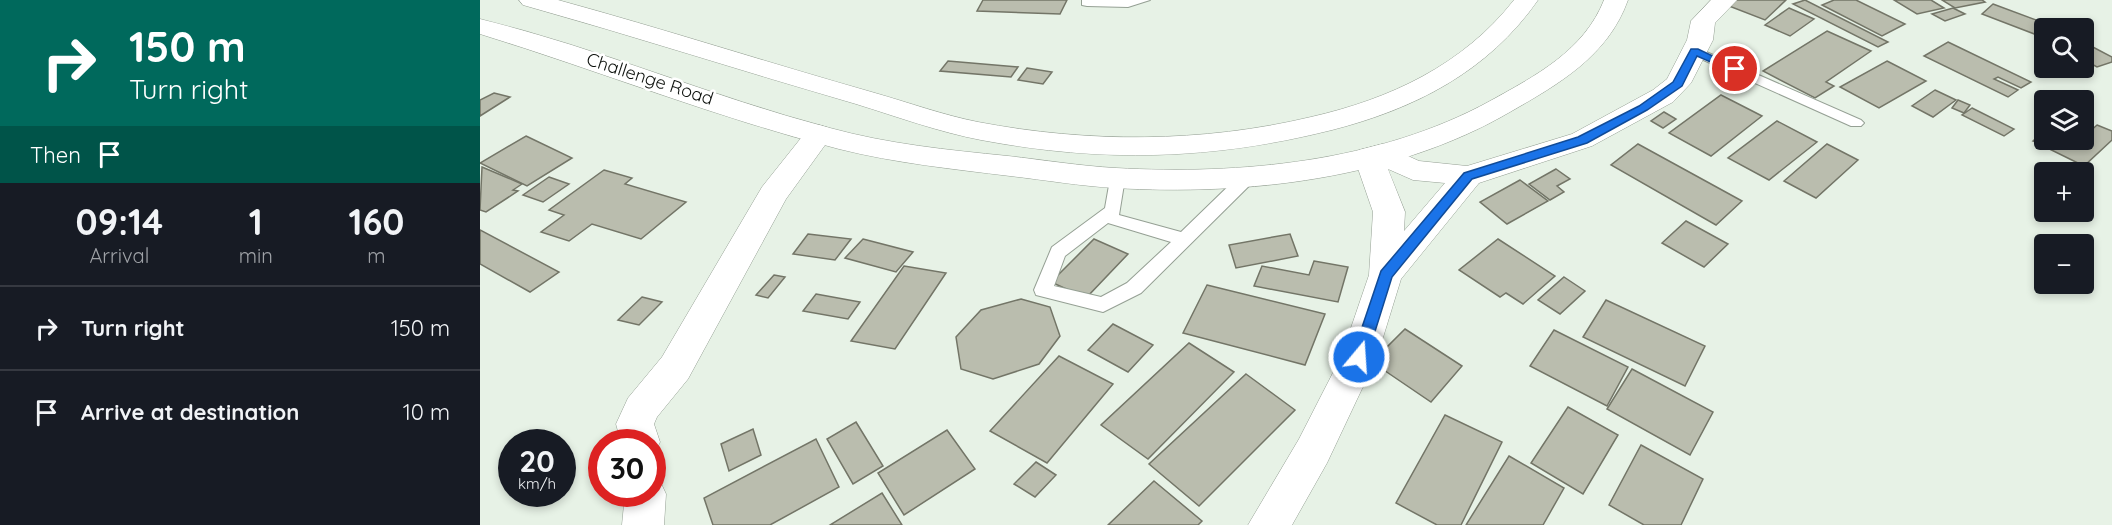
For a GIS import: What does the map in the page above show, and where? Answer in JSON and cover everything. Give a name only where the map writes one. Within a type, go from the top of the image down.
[{"type":"main road","points":[[531,0],[611,21],[791,78],[979,131],[1087,143],[1199,146],[1297,130],[1373,111],[1449,75],[1497,37],[1526,0]]},
{"type":"main road","name":"Challenge Road","points":[[480,26],[578,55],[819,134],[933,159],[1117,178],[1250,175],[1376,155],[1457,130],[1531,91],[1584,52],[1613,11],[1616,0]]},
{"type":"main road","points":[[1376,155],[1413,170],[1468,176],[1582,140],[1643,108],[1678,84],[1700,40],[1703,21],[1725,0]]},
{"type":"main road","points":[[636,429],[635,424],[641,409],[675,368],[773,194],[819,134]]},
{"type":"main road","points":[[1269,525],[1313,451],[1359,357],[1386,275],[1389,212],[1376,155]]},
{"type":"main road","points":[[1386,275],[1468,176]]},
{"type":"main road","points":[[643,525],[644,507]]},
{"type":"lane","points":[[1087,2],[1128,3],[1143,0]]},
{"type":"lane","points":[[1695,51],[1856,123]]},
{"type":"lane","points":[[1117,178],[1113,211],[1103,216],[1058,252],[1043,290],[1103,305],[1134,288],[1186,240],[1250,175]]},
{"type":"lane","points":[[1103,216],[1186,240]]},
{"type":"building","points":[[983,0],[1067,0],[1060,14],[977,11]]},
{"type":"building","points":[[1736,0],[1786,0],[1765,20],[1729,6]]},
{"type":"building","points":[[1805,0],[1888,42],[1878,47],[1793,4]]},
{"type":"building","points":[[1834,0],[1856,0],[1905,24],[1882,36],[1822,5]]},
{"type":"building","points":[[1894,0],[1931,0],[1944,8],[1917,14]]},
{"type":"building","points":[[1942,0],[1982,0],[1985,2],[1955,8]]},
{"type":"building","points":[[1993,4],[2034,19],[2034,34],[1982,14]]},
{"type":"building","points":[[1789,8],[1814,19],[1790,36],[1765,25]]},
{"type":"building","points":[[1953,8],[1965,14],[1945,21],[1932,14]]},
{"type":"building","points":[[1827,31],[1871,51],[1826,82],[1834,86],[1815,98],[1763,71]]},
{"type":"building","points":[[1948,42],[2031,82],[2021,88],[1998,77],[1994,79],[2018,90],[2008,97],[1924,56]]},
{"type":"building","points":[[2094,48],[2112,57],[2112,62],[2097,67],[2094,65]]},
{"type":"building","points":[[948,61],[1018,67],[1011,77],[940,71]]},
{"type":"building","points":[[1887,61],[1926,81],[1879,108],[1840,87]]},
{"type":"building","points":[[1027,68],[1052,72],[1043,84],[1018,80]]},
{"type":"building","points":[[1935,90],[1956,100],[1933,117],[1912,106]]},
{"type":"building","points":[[494,93],[510,97],[480,116],[480,100]]},
{"type":"building","points":[[1721,95],[1762,116],[1711,156],[1669,133]]},
{"type":"building","points":[[1958,100],[1970,105],[1964,113],[1952,108]]},
{"type":"building","points":[[1972,108],[2014,129],[2004,136],[1962,115]]},
{"type":"building","points":[[1664,112],[1676,119],[1663,128],[1651,121]]},
{"type":"building","points":[[1777,121],[1817,142],[1769,180],[1728,158]]},
{"type":"building","points":[[2097,125],[2112,131],[2112,140],[2088,162],[2076,162],[2051,150],[2094,150],[2094,128]]},
{"type":"building","points":[[526,136],[572,158],[527,186],[480,163]]},
{"type":"building","points":[[1638,144],[1742,201],[1716,225],[1611,165]]},
{"type":"building","points":[[1827,144],[1858,160],[1816,198],[1784,181]]},
{"type":"building","points":[[482,167],[522,184],[513,190],[518,191],[486,212],[480,210]]},
{"type":"building","points":[[1556,169],[1570,179],[1557,186],[1564,192],[1550,200],[1529,184]]},
{"type":"building","points":[[604,170],[632,178],[625,184],[686,202],[641,239],[592,224],[569,241],[541,232],[564,215],[549,210]]},
{"type":"building","points":[[549,177],[569,184],[543,202],[523,195]]},
{"type":"building","points":[[1520,180],[1548,201],[1507,224],[1480,202]]},
{"type":"building","points":[[1686,221],[1728,244],[1704,267],[1662,243]]},
{"type":"building","points":[[480,230],[559,272],[530,292],[480,264]]},
{"type":"building","points":[[808,234],[851,239],[835,260],[793,254]]},
{"type":"building","points":[[1290,234],[1298,256],[1236,268],[1229,245]]},
{"type":"building","points":[[863,239],[913,252],[896,272],[845,258]]},
{"type":"building","points":[[1094,239],[1128,254],[1086,298],[1051,282]]},
{"type":"building","points":[[1498,239],[1555,276],[1523,304],[1506,293],[1500,297],[1459,270]]},
{"type":"building","points":[[1314,261],[1348,267],[1338,302],[1254,286],[1262,266],[1309,275]]},
{"type":"building","points":[[904,266],[946,273],[895,349],[851,341]]},
{"type":"building","points":[[774,275],[785,277],[768,298],[756,295]]},
{"type":"building","points":[[1564,277],[1585,291],[1560,314],[1538,300]]},
{"type":"building","points":[[1207,285],[1325,314],[1305,365],[1183,333]]},
{"type":"building","points":[[816,294],[860,302],[848,319],[803,311]]},
{"type":"building","points":[[642,297],[662,302],[639,325],[618,320]]},
{"type":"building","points":[[1021,299],[1050,307],[1060,336],[1039,364],[993,379],[961,369],[956,337],[981,310]]},
{"type":"building","points":[[1606,300],[1705,346],[1685,386],[1583,337]]},
{"type":"building","points":[[1113,324],[1153,345],[1128,372],[1088,350]]},
{"type":"building","points":[[1405,329],[1462,366],[1431,402],[1372,362]]},
{"type":"building","points":[[1554,330],[1628,367],[1607,406],[1530,366]]},
{"type":"building","points":[[1189,343],[1234,372],[1148,459],[1101,425]]},
{"type":"building","points":[[1059,356],[1113,384],[1047,463],[990,431]]},
{"type":"building","points":[[1632,369],[1713,412],[1690,455],[1607,409]]},
{"type":"building","points":[[1246,374],[1295,410],[1199,506],[1149,464]]},
{"type":"building","points":[[1568,407],[1618,435],[1583,494],[1531,463]]},
{"type":"building","points":[[1445,415],[1502,442],[1461,525],[1437,525],[1396,503]]},
{"type":"building","points":[[856,422],[883,466],[853,484],[827,439]]},
{"type":"building","points":[[753,429],[761,455],[729,471],[721,444]]},
{"type":"building","points":[[947,430],[975,469],[904,515],[878,473]]},
{"type":"building","points":[[816,439],[839,487],[770,525],[713,525],[704,498]]},
{"type":"building","points":[[1641,445],[1703,479],[1681,525],[1644,525],[1609,505]]},
{"type":"building","points":[[1509,456],[1564,488],[1543,525],[1466,525]]},
{"type":"building","points":[[1036,462],[1056,475],[1035,497],[1014,484]]},
{"type":"building","points":[[1154,481],[1202,521],[1198,525],[1108,525]]},
{"type":"building","points":[[882,493],[902,525],[830,525]]},
{"type":"route","points":[[1359,357],[1386,275],[1468,176],[1510,165],[1582,140],[1643,108],[1678,84],[1695,51],[1735,69]]}]
